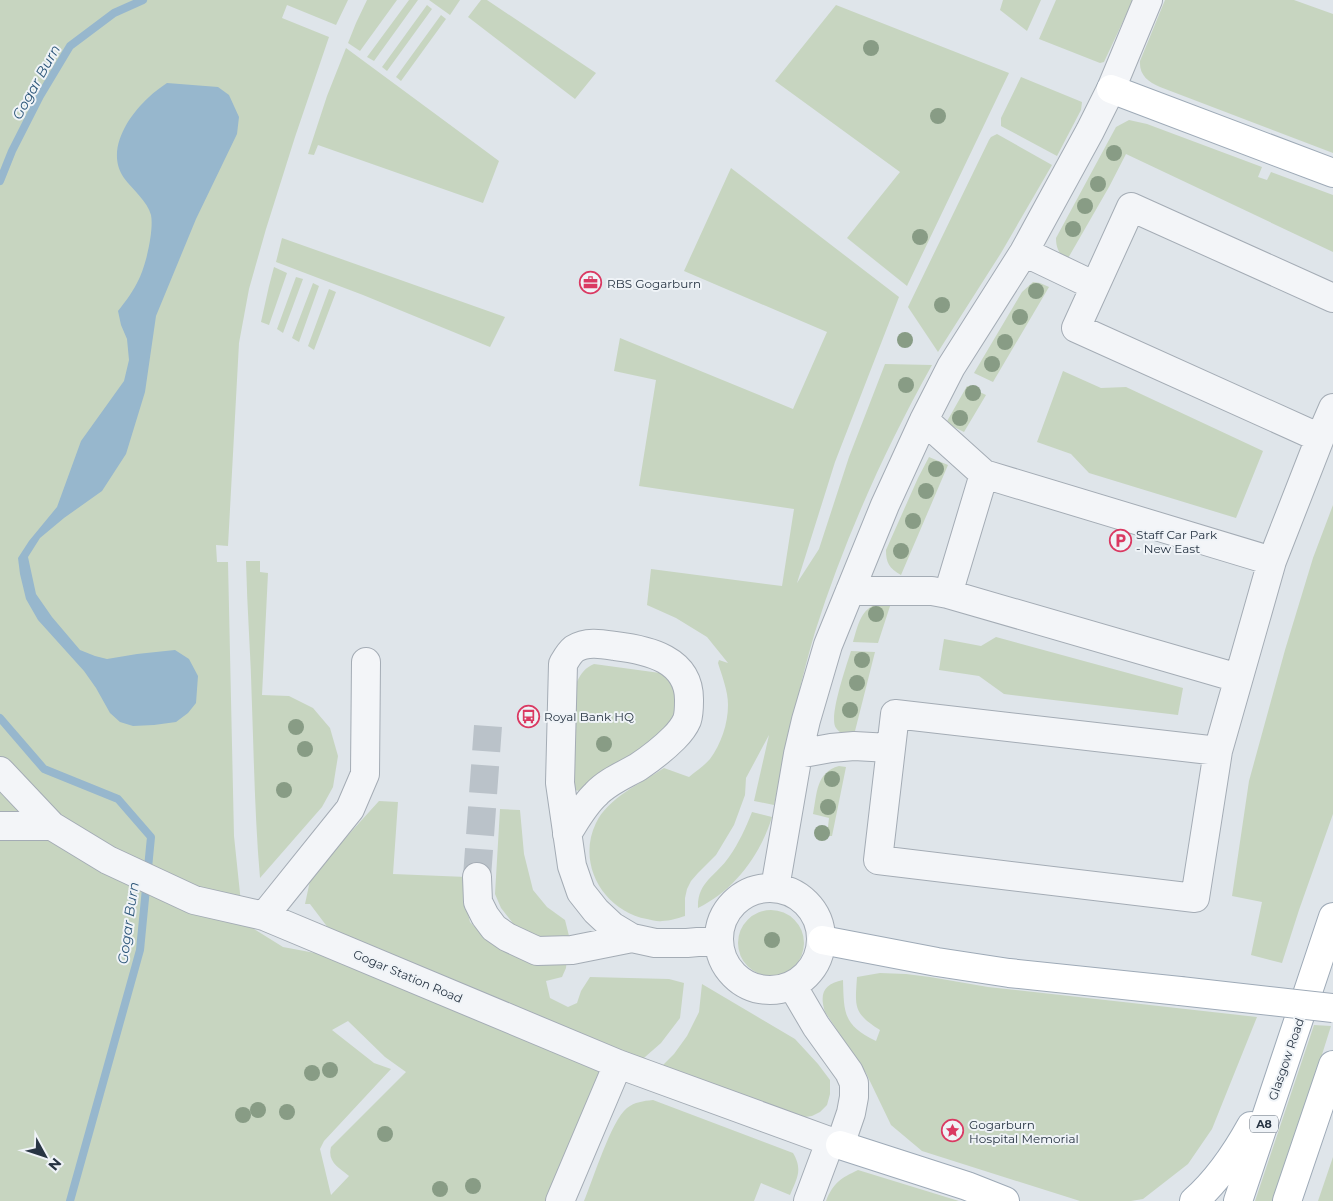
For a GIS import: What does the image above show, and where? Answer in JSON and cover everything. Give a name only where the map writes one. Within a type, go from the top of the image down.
[{"type":"main road","points":[[1111,89],[1333,173]]},
{"type":"main road","name":"Glasgow Road","points":[[1238,1201],[1333,917]]},
{"type":"main road","points":[[822,940],[937,962],[1009,973],[1333,1008]]},
{"type":"main road","points":[[1194,1201],[1234,1156],[1264,1103],[1290,1046]]},
{"type":"main road","points":[[1287,1201],[1333,1065]]},
{"type":"main road","points":[[835,1143],[967,1186],[1005,1201]]},
{"type":"street","points":[[775,888],[798,754],[806,720],[828,645],[885,505],[951,367],[1024,252],[1090,131],[1111,89],[1148,0]]},
{"type":"street","points":[[1320,438],[1076,328],[1131,207],[1333,298]]},
{"type":"street","points":[[1024,252],[1094,286]]},
{"type":"street","points":[[1218,751],[895,714],[878,860],[1195,898],[1218,751],[1238,678],[1272,561],[1333,408]]},
{"type":"street","points":[[924,420],[984,474],[1272,561]]},
{"type":"street","points":[[948,594],[984,474]]},
{"type":"street","points":[[850,591],[932,590],[1238,678]]},
{"type":"street","points":[[567,834],[581,811],[597,793],[662,749],[680,732],[687,720],[690,692],[681,672],[663,657],[637,649],[593,643],[574,649],[563,664],[560,783],[567,834],[572,866],[580,892],[612,926],[632,938],[655,943],[719,940]]},
{"type":"street","points":[[264,916],[350,809],[365,774],[366,662]]},
{"type":"street","points":[[798,754],[854,746],[890,748]]},
{"type":"street","name":"Gogar Station Road","points":[[0,771],[52,826],[108,860],[194,900],[264,916],[618,1064],[835,1143]]},
{"type":"street","points":[[0,826],[52,826]]},
{"type":"street","points":[[477,877],[478,902],[494,928],[507,938],[537,951],[572,950],[632,938]]},
{"type":"street","points":[[775,888],[790,891],[803,899],[814,911],[820,925],[822,940],[819,954],[813,967],[804,978],[792,985],[766,990],[753,987],[742,981],[732,972],[724,961],[719,940],[723,919],[731,905],[751,892],[759,889],[775,888]]},
{"type":"street","points":[[792,985],[816,1026],[854,1082],[851,1113],[808,1201]]},
{"type":"street","points":[[560,1201],[618,1064]]},
{"type":"green space","points":[[0,0],[348,0],[336,25],[287,5],[282,18],[329,37],[266,229],[249,289],[239,343],[228,546],[216,545],[217,562],[228,562],[234,836],[243,922],[283,947],[315,953],[335,937],[310,904],[305,904],[311,876],[379,801],[398,802],[393,874],[467,877],[465,900],[470,922],[481,933],[518,936],[495,894],[500,809],[520,810],[524,854],[533,890],[547,907],[565,920],[569,936],[566,968],[562,977],[546,981],[550,998],[568,1007],[577,1003],[581,991],[590,977],[669,979],[684,983],[680,1018],[661,1043],[637,1064],[615,1054],[553,1201],[0,1201]],"holes":[[[348,1021],[385,1057],[406,1072],[331,1147],[332,1161],[349,1176],[331,1195],[320,1149],[324,1141],[391,1069],[374,1063],[332,1030]]]},
{"type":"green space","points":[[367,0],[397,0],[360,51],[348,43]]},
{"type":"green space","points":[[409,0],[418,0],[374,61],[367,57]]},
{"type":"green space","points":[[429,0],[460,0],[450,15]]},
{"type":"green space","points":[[481,0],[487,0],[596,73],[575,99],[468,17]]},
{"type":"green space","points":[[1003,0],[1041,0],[1027,31],[1000,10]]},
{"type":"green space","points":[[1056,0],[1133,0],[1104,62],[1100,63],[1039,39]]},
{"type":"green space","points":[[1165,0],[1294,0],[1333,14],[1333,153],[1160,87],[1148,80],[1141,70],[1140,61]]},
{"type":"green space","points":[[427,5],[432,9],[387,71],[382,67]]},
{"type":"green space","points":[[836,5],[1009,73],[907,286],[847,238],[900,172],[775,81]]},
{"type":"green space","points":[[441,15],[446,19],[401,81],[396,77]]},
{"type":"green space","points":[[346,48],[499,161],[483,203],[318,145],[314,155],[308,154],[327,96]]},
{"type":"green space","points":[[1021,77],[1082,102],[1081,110],[1057,156],[1001,126],[1001,118]]},
{"type":"green space","points":[[1129,120],[1147,124],[1262,167],[1258,177],[1267,180],[1271,172],[1333,195],[1333,252],[1126,154],[1067,260],[1058,250],[1056,238],[1116,127]]},
{"type":"green space","points":[[997,134],[1052,165],[1001,253],[938,352],[908,307],[989,140]]},
{"type":"green space","points":[[731,168],[899,297],[835,462],[797,583],[819,549],[849,457],[885,364],[932,365],[882,462],[852,529],[826,598],[803,675],[774,805],[754,801],[769,735],[746,778],[745,795],[734,825],[716,855],[691,881],[687,889],[685,916],[657,921],[632,914],[618,906],[607,896],[598,883],[592,869],[589,854],[591,839],[601,814],[626,792],[664,768],[689,777],[710,759],[723,734],[728,712],[727,694],[718,663],[719,660],[728,663],[707,637],[676,618],[647,605],[651,569],[782,586],[794,509],[639,486],[656,380],[614,371],[620,338],[793,409],[827,332],[684,271]]},
{"type":"green space","points":[[282,238],[505,317],[490,347],[276,262]]},
{"type":"green space","points":[[274,267],[287,273],[269,325],[261,322]]},
{"type":"green space","points":[[296,277],[303,279],[283,333],[277,329]]},
{"type":"green space","points":[[1033,282],[1049,287],[993,382],[974,373],[1022,292]]},
{"type":"green space","points":[[313,283],[319,286],[299,342],[292,338]]},
{"type":"green space","points":[[329,289],[336,292],[314,350],[308,346]]},
{"type":"green space","points":[[1063,371],[1101,388],[1126,387],[1263,451],[1236,518],[1089,473],[1071,454],[1037,442]]},
{"type":"green space","points":[[967,386],[986,395],[964,432],[946,423]]},
{"type":"green space","points":[[929,457],[948,465],[901,575],[889,565],[886,550]]},
{"type":"green space","points":[[1333,505],[1333,814],[1282,963],[1251,955],[1262,902],[1232,896],[1249,781],[1285,650],[1313,558]]},
{"type":"green space","points":[[246,561],[260,561],[260,572],[268,573],[262,695],[289,696],[313,708],[330,728],[338,756],[333,787],[322,807],[260,878],[256,813]]},
{"type":"green space","points":[[891,603],[878,643],[853,642],[860,620],[866,611],[877,604]]},
{"type":"green space","points":[[996,637],[1183,688],[1178,715],[1004,694],[979,676],[939,670],[944,639],[981,646]]},
{"type":"green space","points":[[851,651],[875,652],[854,735],[840,732],[834,722],[836,703]]},
{"type":"green space","points":[[594,664],[660,673],[672,681],[679,695],[676,713],[665,732],[579,791],[575,790],[572,786],[577,682],[584,671]]},
{"type":"green space","points":[[839,766],[846,767],[832,836],[827,836],[829,818],[813,814],[822,779],[831,769]]},
{"type":"green space","points":[[752,812],[772,817],[753,858],[734,882],[723,892],[698,908],[704,885],[733,852]]},
{"type":"green space","points":[[771,910],[784,912],[794,920],[802,930],[804,943],[802,956],[794,966],[784,974],[771,976],[758,974],[748,966],[740,956],[738,943],[740,930],[748,920],[758,912]]},
{"type":"green space","points":[[880,973],[906,974],[988,987],[1257,1017],[1212,1129],[1188,1164],[1143,1199],[1131,1201],[1080,1201],[922,1151],[891,1125],[866,1073],[825,1012],[823,1005],[823,995],[827,987],[843,980],[845,1010],[851,1023],[865,1035],[876,1041],[880,1030],[860,1014],[856,1002],[856,987],[857,977]]},
{"type":"green space","points":[[702,984],[795,1039],[830,1080],[830,1094],[827,1105],[820,1112],[812,1116],[798,1118],[661,1067],[674,1054],[687,1036],[699,1012]]},
{"type":"green space","points":[[1314,1025],[1331,1026],[1276,1201],[1255,1201]]},
{"type":"green space","points":[[653,1100],[793,1153],[798,1164],[798,1174],[790,1195],[761,1183],[754,1201],[584,1201],[609,1138],[621,1115],[633,1104]]},
{"type":"green space","points":[[1333,1157],[1333,1201],[1318,1201]]},
{"type":"green space","points":[[858,1170],[959,1201],[826,1201],[838,1182]]},
{"type":"water","points":[[167,83],[218,87],[229,95],[239,117],[237,134],[196,219],[156,316],[145,392],[126,454],[102,491],[40,538],[28,557],[36,594],[52,617],[80,650],[107,659],[175,650],[189,659],[198,676],[196,703],[188,713],[176,722],[133,726],[120,722],[110,713],[84,671],[38,620],[26,599],[18,558],[29,541],[57,507],[81,441],[124,381],[129,360],[127,339],[118,311],[142,273],[149,247],[152,221],[147,205],[124,178],[119,168],[118,146],[127,124],[141,105]]},
{"type":"waterway","name":"Gogar Burn","points":[[0,181],[12,151],[40,96],[70,46],[114,13],[143,0]]},
{"type":"waterway","name":"Gogar Burn","points":[[0,718],[44,769],[118,799],[151,837],[140,950],[70,1201]]},
{"type":"tunnel","points":[[477,877],[488,726]]},
{"type":"place","name":"RBS Gogarburn","points":[[591,283]]},
{"type":"place","name":"Staff Car Park - New East","points":[[1120,541]]},
{"type":"place","name":"Royal Bank HQ","points":[[528,716]]},
{"type":"place","name":"Gogarburn Hospital Memorial","points":[[953,1131]]}]
